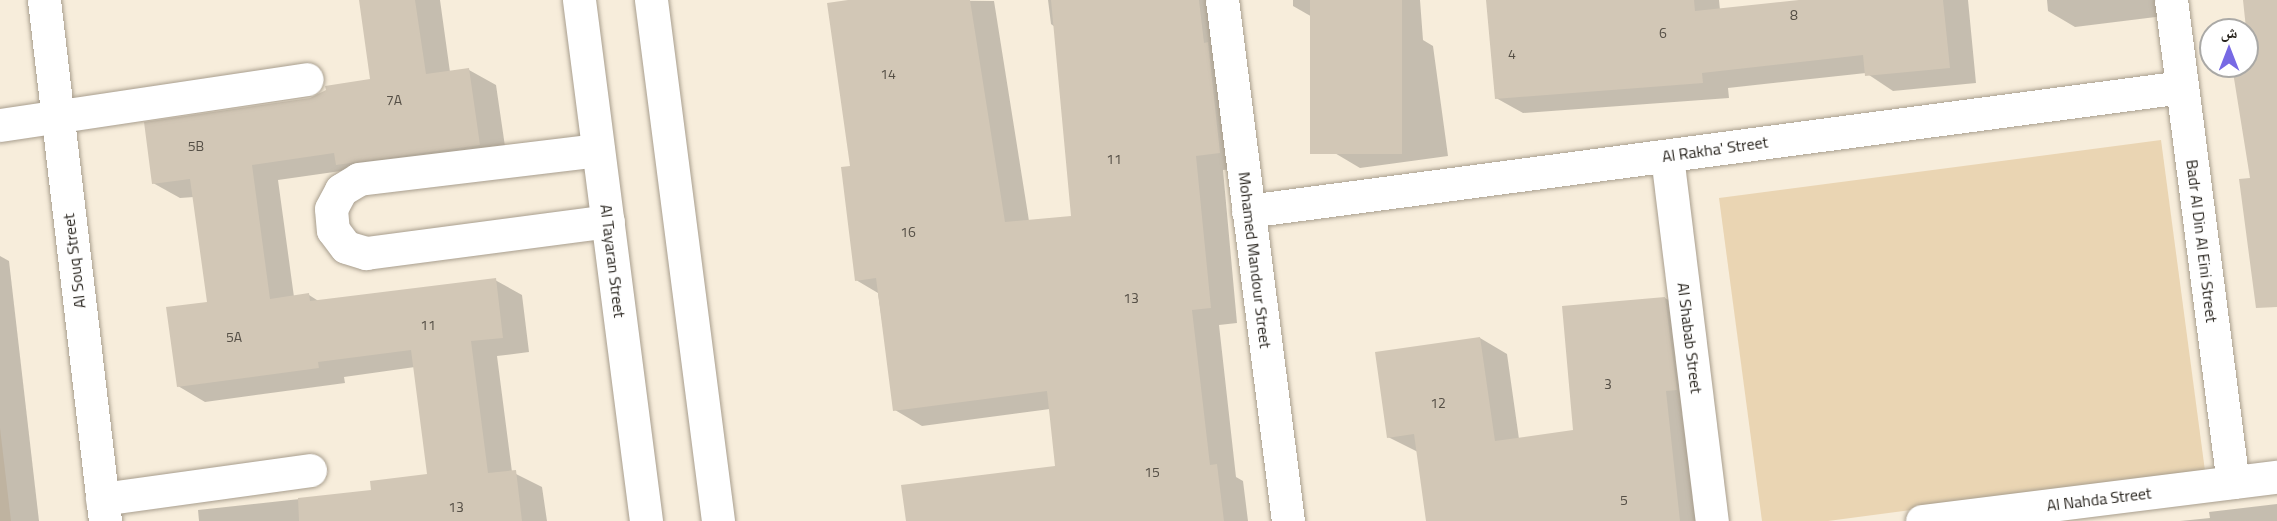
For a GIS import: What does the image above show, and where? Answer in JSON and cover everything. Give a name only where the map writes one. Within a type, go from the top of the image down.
[{"type":"street","name":"Al Souq Street","points":[[44,0],[103,510]]},
{"type":"street","name":"Al Tayaran Street","points":[[579,0],[646,521]]},
{"type":"street","points":[[651,0],[718,521]]},
{"type":"street","name":"Mohamed Mandour Street","points":[[1222,0],[1288,521]]},
{"type":"street","name":"Badr Al Din Al Eini Street","points":[[2171,0],[2233,482]]},
{"type":"street","points":[[0,125],[307,79]]},
{"type":"street","name":"Al Rakha' Street","points":[[1248,211],[2182,87]]},
{"type":"street","points":[[598,150],[359,179],[341,190],[331,209],[333,230],[346,247],[366,253],[608,221]]},
{"type":"street","name":"Al Shabab Street","points":[[1667,156],[1712,521]]},
{"type":"street","points":[[103,510],[310,470]]},
{"type":"street","name":"Al Nahda Street","points":[[1922,521],[2277,477]]},
{"type":"shaded area","points":[[2161,140],[2205,471],[1828,521],[1762,521],[1719,198]]},
{"type":"shaded area","points":[[0,428],[11,521],[0,521]]},
{"type":"building","points":[[359,0],[415,0],[426,74],[469,68],[480,145],[336,165],[334,153],[252,165],[270,299],[309,293],[310,301],[496,278],[503,338],[471,341],[488,473],[516,470],[522,521],[299,521],[298,498],[371,490],[370,481],[427,474],[411,350],[318,362],[319,368],[177,387],[166,307],[207,302],[190,179],[152,184],[144,122],[310,98],[326,90],[325,86],[370,79]]},
{"type":"building","points":[[848,0],[970,0],[1005,222],[1071,216],[1051,0],[1199,0],[1204,43],[1208,42],[1220,153],[1196,156],[1211,308],[1192,310],[1210,465],[1217,464],[1224,521],[906,521],[901,485],[1055,466],[1047,391],[893,411],[876,278],[855,281],[841,167],[850,166],[827,3]]},
{"type":"building","points":[[1310,0],[1402,0],[1402,154],[1310,154]]},
{"type":"building","points":[[1486,0],[1694,0],[1695,11],[1799,0],[1943,0],[1950,68],[1865,76],[1863,55],[1702,73],[1703,83],[1495,99]]},
{"type":"building","points":[[2243,0],[2277,0],[2277,307],[2256,308],[2239,179],[2250,178],[2234,78],[2259,78],[2259,18],[2245,18]]},
{"type":"building","points":[[1665,297],[1677,390],[1666,391],[1680,521],[1426,521],[1414,434],[1387,438],[1375,352],[1480,337],[1495,441],[1573,430],[1562,306]]}]
